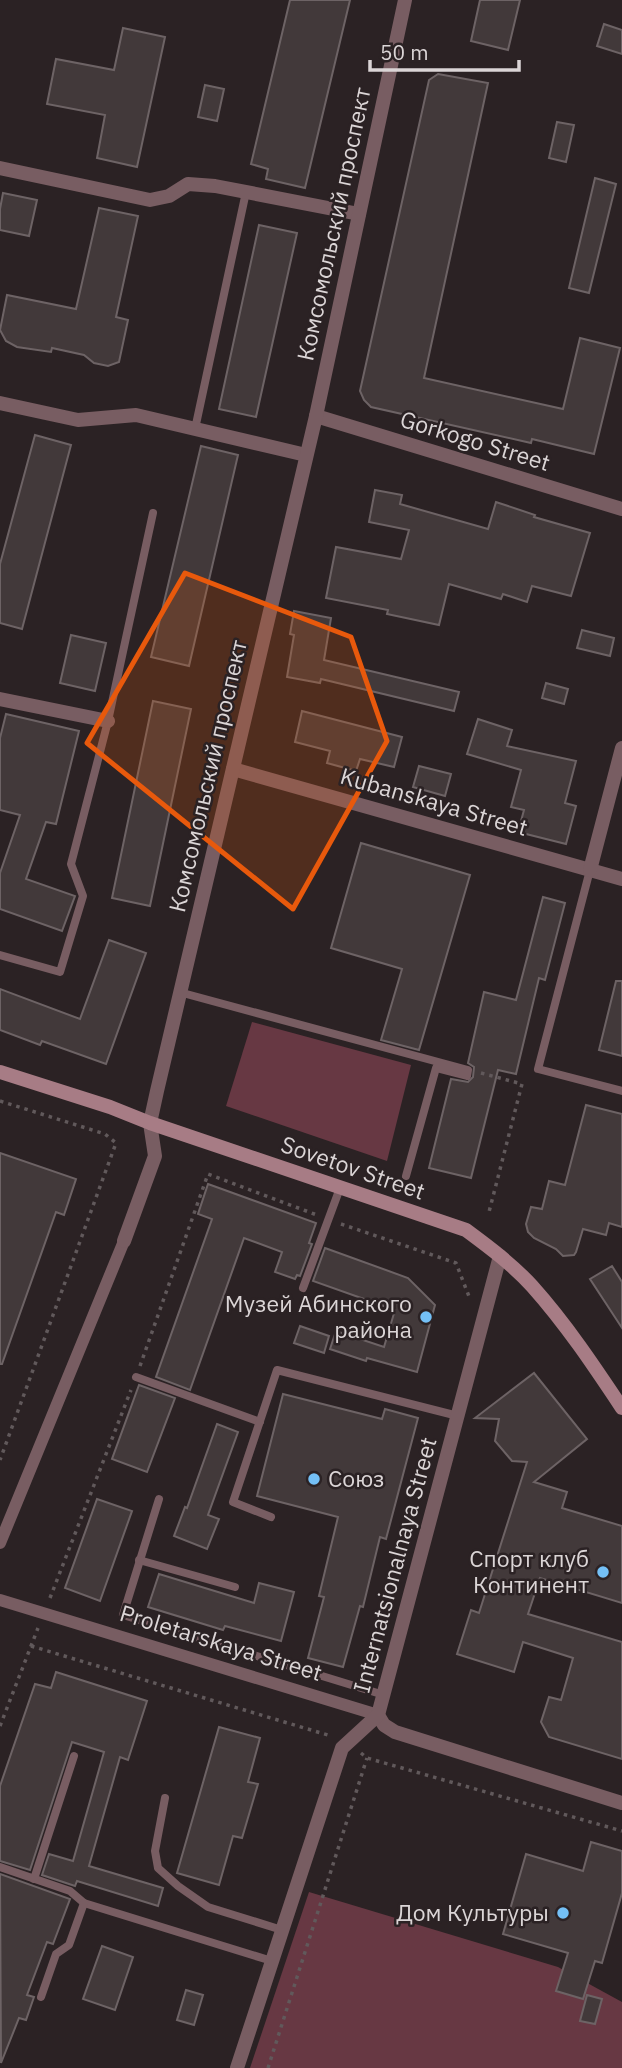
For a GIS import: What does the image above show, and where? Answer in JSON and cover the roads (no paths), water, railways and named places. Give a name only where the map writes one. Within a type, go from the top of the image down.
[{"type":"main road","name":"Sovetov Street","points":[[0,1072],[110,1107],[466,1230],[530,1284],[575,1339],[622,1408]]},
{"type":"street","name":"Комсомольский проспект","points":[[0,1543],[124,1241],[155,1156],[150,1123],[316,416],[405,0]]},
{"type":"street","points":[[0,168],[150,200],[169,196],[188,184],[246,192],[359,214]]},
{"type":"street","points":[[0,403],[78,420],[136,415],[306,455]]},
{"type":"street","name":"Gorkogo Street","points":[[316,416],[622,509]]},
{"type":"street","points":[[0,699],[108,721]]},
{"type":"street","points":[[590,870],[622,748]]},
{"type":"street","name":"Kubanskaya Street","points":[[233,769],[622,879]]},
{"type":"street","name":"Internatsionalnaya Street","points":[[237,2068],[342,1748],[378,1715],[500,1256]]},
{"type":"street","name":"Proletarskaya Street","points":[[0,1600],[378,1715],[384,1725],[395,1732],[622,1803]]},
{"type":"lane","points":[[194,429],[246,192]]},
{"type":"lane","points":[[0,955],[60,972],[83,896],[71,864],[108,721],[153,513]]},
{"type":"lane","points":[[590,870],[538,1069],[622,1091]]},
{"type":"lane","points":[[179,992],[468,1070],[467,1076],[436,1069],[406,1176]]},
{"type":"lane","points":[[303,1288],[340,1188]]},
{"type":"lane","points":[[271,1517],[233,1502],[277,1370],[458,1416]]},
{"type":"lane","points":[[136,1377],[260,1422]]},
{"type":"lane","points":[[159,1499],[122,1615],[384,1695]]},
{"type":"lane","points":[[139,1560],[235,1587]]},
{"type":"lane","points":[[34,1879],[74,1756]]},
{"type":"lane","points":[[165,1798],[155,1851],[158,1868],[208,1907],[282,1930]]},
{"type":"lane","points":[[0,1867],[70,1891],[84,1903],[272,1961]]},
{"type":"lane","points":[[41,1997],[56,1954],[69,1945],[84,1903]]},
{"type":"place","name":"Музей Абинского района","points":[[426,1317]]},
{"type":"place","name":"Союз","points":[[314,1479]]},
{"type":"place","name":"Спорт клуб Континент","points":[[603,1572]]},
{"type":"place","name":"Дом Культуры","points":[[563,1913]]}]
